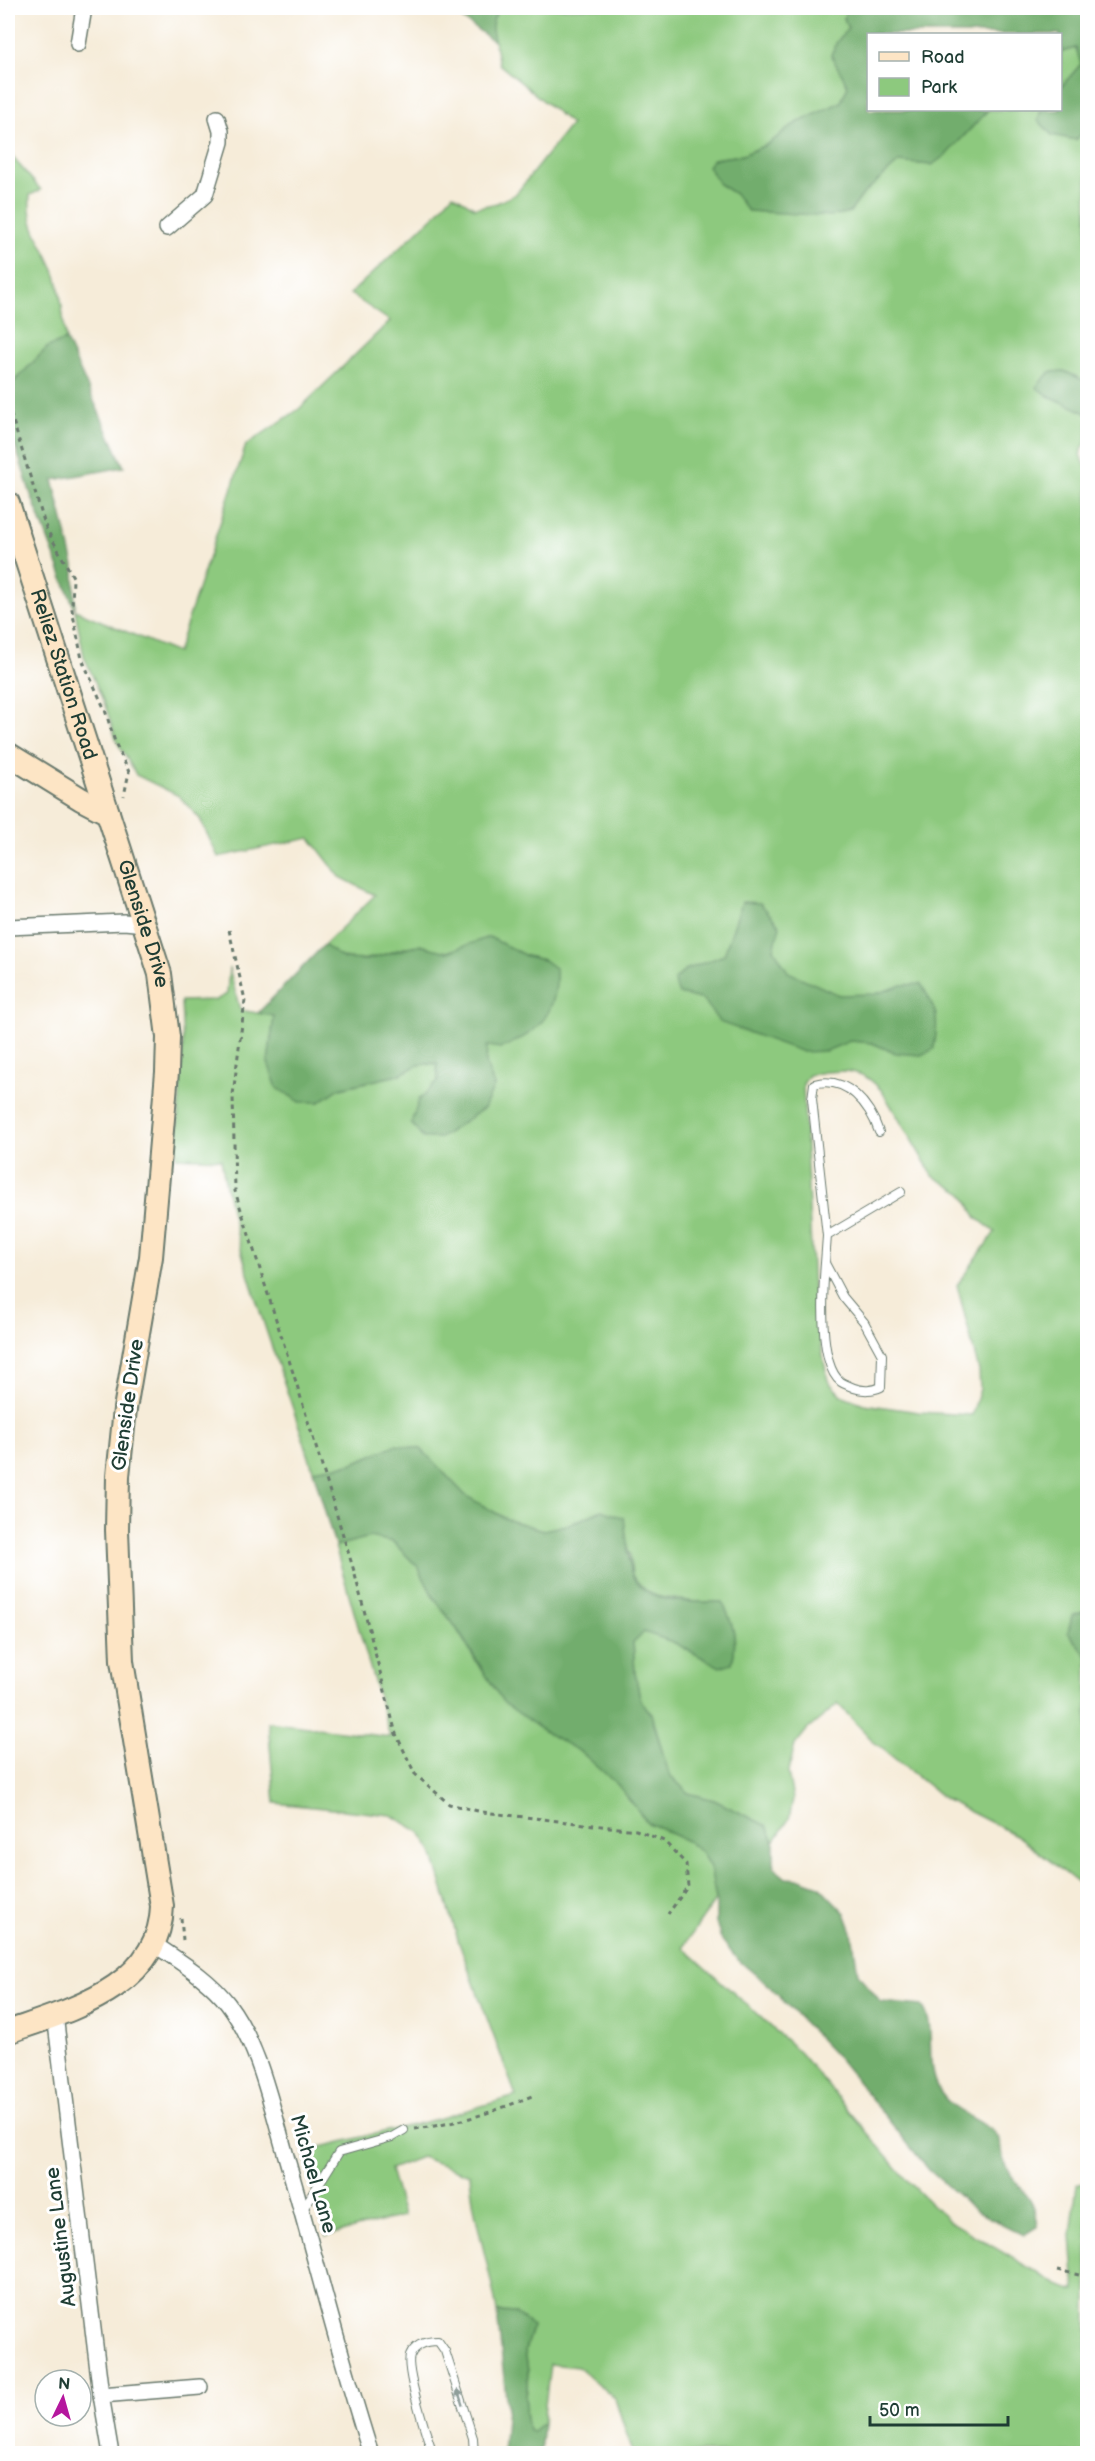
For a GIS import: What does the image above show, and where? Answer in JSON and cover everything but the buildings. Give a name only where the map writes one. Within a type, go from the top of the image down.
[{"type":"street","points":[[78,44],[84,8]]},
{"type":"street","points":[[166,228],[205,195],[221,142],[221,131],[217,118]]},
{"type":"street","name":"Reliez Station Road","points":[[8,503],[116,805]]},
{"type":"street","points":[[8,754],[81,800],[116,805]]},
{"type":"street","name":"Glenside Drive","points":[[8,2032],[55,2015],[124,1982],[136,1971],[154,1944],[162,1921],[162,1906],[141,1765],[122,1661],[117,1530],[118,1476],[125,1409],[151,1257],[168,1037],[160,974],[145,924],[116,805]]},
{"type":"street","points":[[8,927],[124,922],[145,924]]},
{"type":"street","name":"Michael Lane","points":[[154,1944],[211,1985],[228,2004],[242,2027],[260,2068],[302,2211],[347,2382],[371,2454]]},
{"type":"street","name":"Augustine Lane","points":[[55,2015],[101,2396],[111,2454]]},
{"type":"street","points":[[101,2396],[200,2387]]},
{"type":"lane","points":[[825,1263],[843,1297],[864,1322],[882,1355],[881,1387],[874,1390],[857,1389],[840,1382],[833,1371],[825,1341],[822,1298],[827,1236],[812,1099],[814,1084],[825,1081],[854,1092],[872,1112],[879,1132]]},
{"type":"lane","points":[[827,1236],[901,1192]]},
{"type":"lane","points":[[302,2211],[339,2152],[392,2137],[404,2130]]},
{"type":"lane","points":[[433,2454],[413,2387],[409,2361],[418,2345],[429,2341],[438,2341],[445,2350],[473,2438],[474,2454]]},
{"type":"path","points":[[8,405],[46,528],[73,577],[72,610],[82,659],[129,772],[116,805]]},
{"type":"path","points":[[229,930],[245,1000],[233,1095],[235,1191],[351,1560],[396,1734],[415,1774],[449,1804],[482,1812],[636,1830],[664,1841],[686,1864],[688,1886],[668,1914]]},
{"type":"path","points":[[180,1915],[183,1940]]},
{"type":"path","points":[[404,2130],[448,2125],[480,2117],[532,2096]]},
{"type":"path","points":[[1058,2270],[1088,2277]]},
{"type":"green space","points":[[430,8],[500,8],[492,24],[495,42],[450,10]]},
{"type":"green space","points":[[500,8],[847,8],[844,18],[848,28],[837,42],[831,55],[848,86],[841,102],[795,124],[768,144],[743,155],[714,159],[719,184],[735,194],[748,211],[850,212],[864,193],[899,162],[932,165],[987,111],[1041,111],[1039,120],[1052,135],[1076,140],[1087,125],[1087,382],[1064,371],[1047,396],[1088,414],[1087,439],[1080,455],[1088,470],[1088,1610],[1072,1616],[1068,1632],[1087,1656],[1087,1890],[1018,1836],[945,1799],[874,1742],[838,1704],[807,1730],[795,1745],[788,1772],[793,1799],[789,1819],[774,1842],[767,1826],[714,1800],[688,1793],[668,1774],[652,1713],[641,1703],[635,1673],[633,1642],[644,1632],[673,1642],[700,1656],[732,1663],[735,1647],[733,1631],[722,1602],[696,1602],[651,1596],[632,1576],[630,1554],[602,1510],[571,1524],[544,1530],[508,1520],[466,1496],[421,1449],[396,1445],[351,1464],[313,1470],[249,1277],[238,1239],[221,1159],[176,1157],[183,1044],[181,1001],[216,1000],[227,994],[229,968],[240,1010],[274,1016],[268,1063],[319,1102],[340,1088],[398,1075],[418,1065],[438,1063],[438,1081],[419,1100],[465,1120],[484,1108],[494,1086],[486,1063],[487,1045],[503,1048],[509,1044],[544,960],[526,956],[489,937],[449,952],[417,945],[358,960],[347,959],[336,954],[324,945],[375,895],[340,877],[310,838],[218,857],[200,819],[179,796],[136,775],[117,742],[105,705],[84,656],[75,610],[177,653],[246,445],[299,409],[390,321],[350,294],[435,215],[453,194],[475,208],[497,203],[516,194],[571,124],[499,64],[491,28],[494,16]],"holes":[[[845,1071],[866,1077],[882,1091],[933,1176],[963,1194],[977,1218],[995,1232],[957,1285],[979,1371],[980,1389],[972,1415],[919,1412],[864,1404],[841,1395],[828,1381],[814,1310],[803,1084],[809,1075]]]},
{"type":"green space","points":[[847,8],[1087,8],[1087,127],[1076,140],[1052,135],[1038,120],[1041,111],[1062,111],[1062,86],[1081,64],[1076,48],[1062,52],[1062,33],[867,33],[867,111],[987,111],[947,154],[932,165],[899,162],[864,193],[850,212],[832,216],[748,211],[735,194],[719,184],[708,166],[713,159],[743,155],[768,144],[795,124],[841,102],[848,86],[831,55],[837,42],[848,28],[844,18]]},
{"type":"green space","points":[[1077,48],[1081,64],[1062,86],[1062,52]]},
{"type":"green space","points":[[8,152],[41,190],[30,195],[32,220],[57,279],[66,340],[48,347],[8,388]]},
{"type":"green space","points":[[66,340],[124,467],[53,480],[74,565],[75,610],[31,495],[9,426],[8,388],[48,347]]},
{"type":"green space","points":[[1064,371],[1087,382],[1087,414],[1036,387],[1050,372]]},
{"type":"green space","points":[[742,902],[760,903],[780,926],[774,949],[788,972],[839,995],[875,994],[902,985],[921,984],[936,1015],[934,1049],[921,1055],[895,1053],[872,1043],[850,1041],[826,1051],[803,1052],[719,1022],[704,1000],[679,994],[674,981],[685,970],[724,955]]},
{"type":"green space","points":[[489,937],[526,956],[544,960],[556,969],[556,980],[549,1011],[536,1027],[505,1047],[487,1046],[486,1063],[494,1086],[484,1108],[440,1138],[423,1138],[411,1123],[419,1100],[438,1081],[437,1063],[418,1065],[398,1075],[340,1088],[319,1102],[300,1102],[277,1088],[268,1063],[274,1016],[258,1013],[324,945],[344,959],[366,960],[419,945],[447,952]]},
{"type":"green space","points":[[396,1445],[421,1449],[466,1496],[508,1520],[544,1530],[571,1524],[602,1510],[624,1518],[633,1577],[641,1586],[661,1598],[686,1602],[722,1602],[733,1631],[735,1647],[732,1663],[720,1667],[673,1642],[644,1632],[633,1642],[635,1673],[641,1702],[651,1713],[669,1774],[688,1793],[714,1800],[767,1826],[774,1842],[774,1868],[786,1878],[800,1879],[819,1886],[845,1913],[852,1932],[858,1974],[881,2002],[922,2006],[927,2014],[932,2070],[939,2090],[958,2110],[987,2126],[997,2135],[1008,2171],[1028,2197],[1036,2214],[1038,2226],[1024,2235],[976,2211],[929,2170],[839,2059],[770,1987],[736,1958],[721,1939],[716,1922],[716,1899],[710,1867],[701,1852],[687,1841],[648,1823],[618,1785],[581,1752],[545,1732],[503,1702],[455,1626],[434,1598],[418,1567],[393,1542],[370,1537],[335,1546],[313,1470],[351,1464]]},
{"type":"green space","points":[[370,1537],[393,1542],[418,1567],[434,1598],[455,1626],[480,1668],[545,1732],[581,1751],[618,1785],[648,1823],[687,1841],[701,1852],[710,1867],[716,1899],[683,1947],[800,2053],[908,2181],[948,2220],[1058,2285],[1075,2291],[1071,2235],[1077,2184],[1087,2183],[1087,2453],[633,2453],[615,2399],[578,2367],[550,2364],[543,2423],[533,2431],[527,2430],[525,2413],[528,2371],[525,2351],[532,2326],[515,2313],[497,2312],[470,2175],[421,2157],[390,2169],[403,2216],[326,2236],[304,2151],[433,2120],[516,2096],[459,1943],[432,1852],[420,1832],[391,1815],[275,1803],[268,1722],[390,1737],[335,1546]]},
{"type":"green space","points":[[1087,1610],[1087,1656],[1068,1632],[1072,1616]]},
{"type":"green space","points":[[497,2312],[515,2313],[532,2326],[525,2351],[528,2371],[525,2413],[528,2430],[533,2431],[543,2423],[540,2453],[503,2453],[507,2407]]}]
